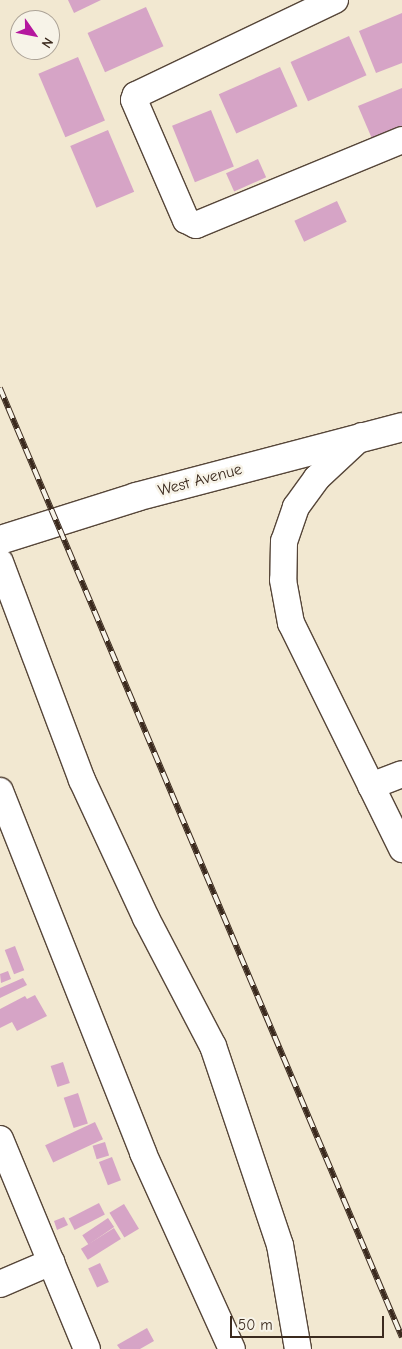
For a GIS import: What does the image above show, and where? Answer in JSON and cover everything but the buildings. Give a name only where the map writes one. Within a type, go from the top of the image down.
[{"type":"main road","name":"West Avenue","points":[[0,540],[136,497],[402,427]]},
{"type":"street","points":[[335,0],[136,95],[134,100],[186,220],[196,225],[402,140]]},
{"type":"street","points":[[362,436],[317,478],[296,507],[284,541],[283,580],[291,622],[402,849]]},
{"type":"street","points":[[0,562],[82,780],[146,918],[213,1046],[280,1245],[298,1349]]},
{"type":"street","points":[[371,786],[402,774]]},
{"type":"street","points":[[0,790],[143,1153],[232,1349]]},
{"type":"street","points":[[0,1139],[87,1349]]},
{"type":"street","points":[[0,1284],[51,1262]]},
{"type":"railway","points":[[0,388],[402,1337]]}]
